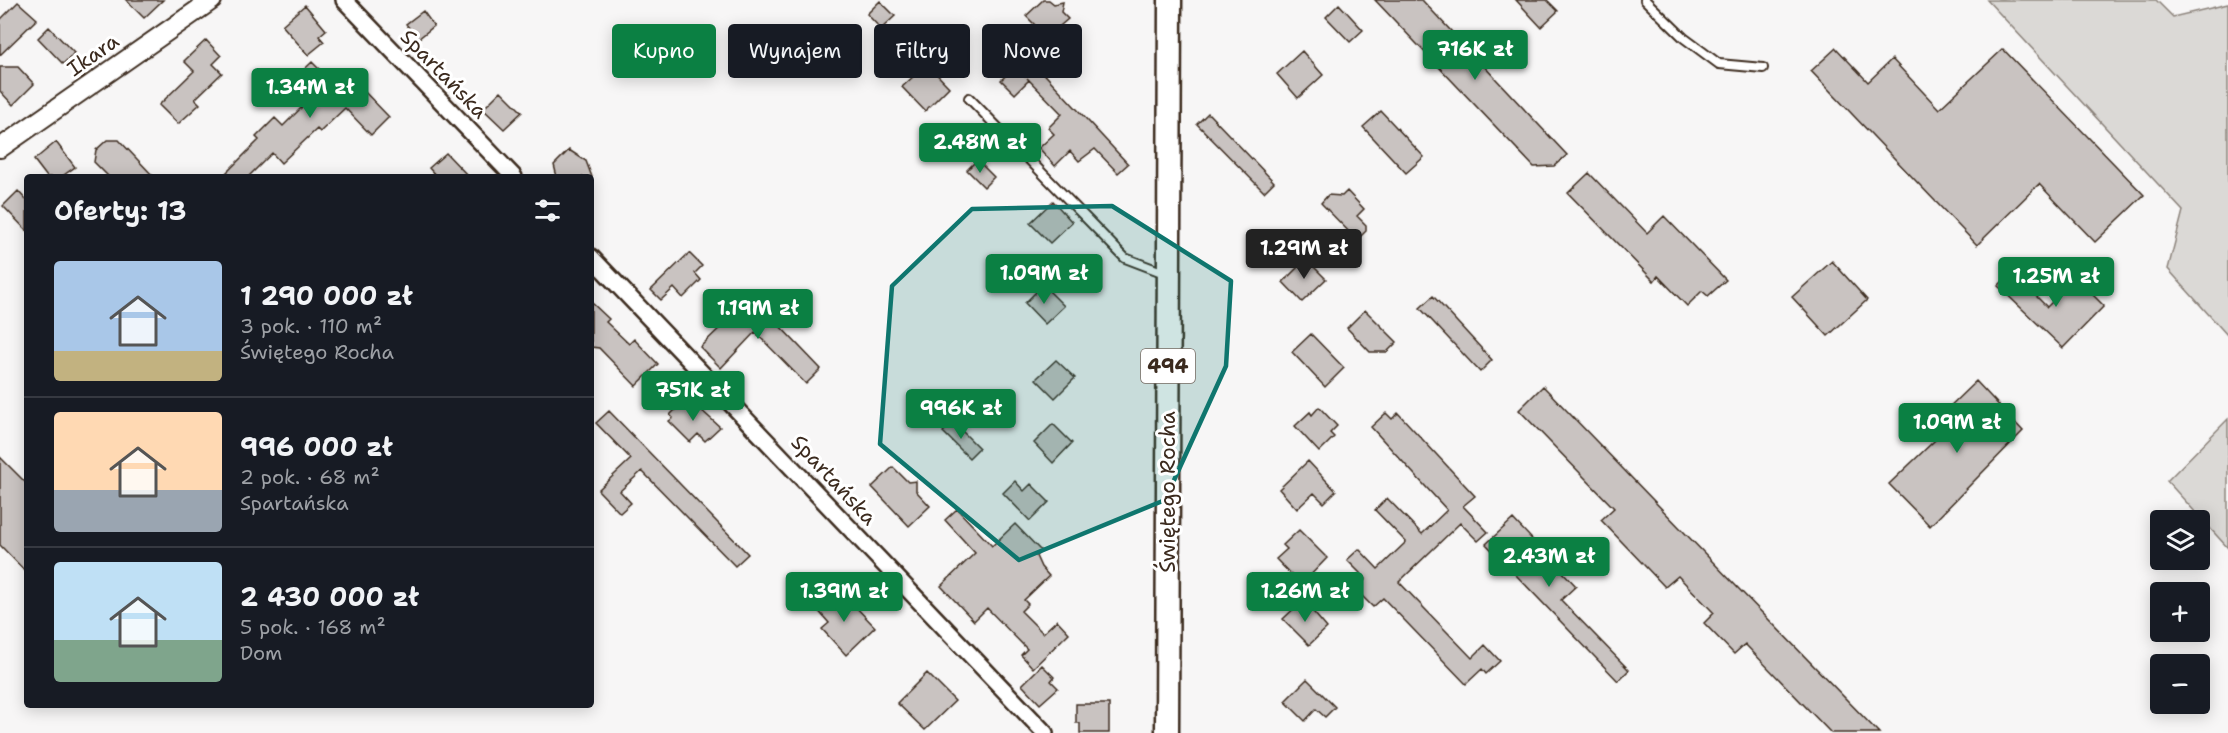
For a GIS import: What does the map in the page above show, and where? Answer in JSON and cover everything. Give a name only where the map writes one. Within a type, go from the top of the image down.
[{"type":"main road","name":"Świętego Rocha","points":[[1167,733],[1170,0]]},
{"type":"street","name":"Ikara","points":[[0,148],[212,0]]},
{"type":"street","name":"Spartańska","points":[[344,0],[511,174]]},
{"type":"street","name":"Spartańska","points":[[594,260],[1045,733]]},
{"type":"lane","points":[[1646,0],[1684,39],[1719,64],[1763,68]]},
{"type":"lane","points":[[969,98],[1125,258],[1168,274]]},
{"type":"highlighted area","points":[[1112,206],[1231,281],[1226,366],[1165,500],[1019,560],[880,444],[892,286],[972,209]]},
{"type":"shaded area","points":[[1987,0],[2156,0],[2173,17],[2228,4],[2228,336],[2168,269],[2183,211]]},
{"type":"shaded area","points":[[2228,419],[2228,548],[2210,528],[2210,510],[2193,510],[2167,481]]},
{"type":"building","points":[[126,0],[163,0],[144,18]]},
{"type":"building","points":[[1043,0],[1049,0],[1054,4],[1063,2],[1061,12],[1068,19],[1062,24],[1034,24],[1026,16]]},
{"type":"building","points":[[1375,0],[1422,0],[1567,155],[1554,166],[1534,167]]},
{"type":"building","points":[[1516,0],[1547,0],[1558,11],[1541,27]]},
{"type":"building","points":[[880,1],[895,16],[886,24],[876,24],[867,14]]},
{"type":"building","points":[[18,2],[37,19],[0,55],[0,20]]},
{"type":"building","points":[[1339,4],[1363,30],[1350,42],[1326,17]]},
{"type":"building","points":[[305,5],[326,30],[319,36],[324,42],[308,55],[282,25]]},
{"type":"building","points":[[423,11],[434,26],[418,39],[406,24]]},
{"type":"building","points":[[49,27],[74,53],[63,64],[38,38]]},
{"type":"building","points":[[206,40],[221,56],[213,64],[222,73],[195,99],[200,104],[178,124],[159,105],[194,71],[184,61]]},
{"type":"building","points":[[1836,48],[1868,82],[1892,59],[1939,109],[2003,49],[2144,195],[2095,242],[2039,184],[1977,245],[1811,71]]},
{"type":"building","points":[[1302,51],[1323,75],[1298,98],[1277,74]]},
{"type":"building","points":[[312,62],[330,80],[337,73],[358,95],[363,90],[389,117],[371,135],[345,108],[320,132],[317,129],[281,163],[272,153],[251,174],[225,174],[259,140],[256,137],[275,118],[283,126],[308,101],[290,83]]},
{"type":"building","points":[[0,67],[18,67],[34,84],[13,105],[0,91]]},
{"type":"building","points":[[912,78],[940,78],[949,87],[925,111],[902,87]]},
{"type":"building","points":[[1003,78],[1048,78],[1128,164],[1118,173],[1095,149],[1079,161],[1070,151],[1055,166],[1039,148],[1054,134],[1048,128],[1062,114],[1029,80],[1015,94],[1001,80]]},
{"type":"building","points":[[501,91],[522,112],[504,129],[483,109]]},
{"type":"building","points":[[1381,111],[1424,157],[1406,173],[1363,127]]},
{"type":"building","points":[[1208,113],[1274,182],[1264,192],[1197,124]]},
{"type":"building","points":[[107,140],[119,140],[151,174],[106,174],[94,162],[96,150]]},
{"type":"building","points":[[56,142],[75,167],[65,174],[45,174],[34,160]]},
{"type":"building","points":[[569,150],[586,161],[591,174],[556,174],[554,165]]},
{"type":"building","points":[[446,153],[466,174],[434,174],[429,168]]},
{"type":"building","points":[[977,160],[994,177],[984,187],[967,170]]},
{"type":"building","points":[[1589,173],[1647,233],[1664,216],[1726,280],[1708,296],[1702,291],[1687,306],[1658,276],[1654,281],[1568,193]]},
{"type":"building","points":[[18,191],[24,198],[24,228],[3,206]]},
{"type":"building","points":[[1347,191],[1364,209],[1357,216],[1366,225],[1366,231],[1357,240],[1321,203],[1328,195],[1342,196]]},
{"type":"building","points":[[1053,201],[1072,222],[1050,243],[1030,223]]},
{"type":"building","points":[[689,253],[702,266],[695,273],[701,280],[683,298],[674,288],[661,300],[651,290]]},
{"type":"building","points":[[1306,259],[1326,279],[1302,302],[1283,282]]},
{"type":"building","points":[[1832,261],[1867,300],[1828,336],[1792,297]]},
{"type":"building","points":[[2012,272],[2047,307],[2076,278],[2104,306],[2063,348],[1998,286]]},
{"type":"building","points":[[1043,285],[1064,306],[1045,324],[1025,303]]},
{"type":"building","points":[[1433,296],[1492,360],[1480,372],[1420,308]]},
{"type":"building","points":[[752,297],[821,369],[806,384],[755,332],[721,368],[700,347]]},
{"type":"building","points":[[594,305],[609,319],[606,322],[629,344],[634,339],[658,364],[636,386],[599,348],[594,347]]},
{"type":"building","points":[[1365,310],[1397,342],[1387,352],[1370,352],[1347,328]]},
{"type":"building","points":[[1311,334],[1344,368],[1325,387],[1292,352]]},
{"type":"building","points":[[1056,360],[1075,378],[1055,398],[1036,379]]},
{"type":"building","points":[[1976,381],[2023,431],[1930,526],[1889,484],[1954,422],[1944,412]]},
{"type":"building","points":[[1543,386],[1879,733],[1831,733],[1745,644],[1734,654],[1704,623],[1714,613],[1678,576],[1665,587],[1601,520],[1614,508],[1519,410]]},
{"type":"building","points":[[690,400],[720,427],[705,441],[698,434],[690,442],[669,421],[673,418],[670,415],[682,403],[684,406]]},
{"type":"building","points":[[1319,407],[1337,426],[1330,433],[1334,437],[1319,452],[1295,426],[1310,412],[1312,415]]},
{"type":"building","points":[[609,411],[748,554],[735,566],[642,471],[620,491],[631,503],[620,513],[598,490],[631,459],[596,423]]},
{"type":"building","points":[[1386,413],[1392,419],[1398,413],[1475,496],[1463,506],[1488,532],[1478,541],[1460,523],[1399,582],[1472,658],[1485,645],[1500,661],[1486,674],[1482,669],[1466,684],[1383,598],[1373,607],[1355,589],[1366,579],[1347,560],[1359,549],[1378,569],[1406,542],[1375,510],[1387,498],[1422,534],[1447,510],[1371,427]]},
{"type":"building","points":[[953,422],[979,448],[969,458],[943,432]]},
{"type":"building","points":[[1053,424],[1072,443],[1053,463],[1034,443]]},
{"type":"building","points":[[0,457],[24,481],[24,570],[0,545]]},
{"type":"building","points":[[1308,461],[1336,491],[1324,503],[1314,493],[1297,509],[1279,489]]},
{"type":"building","points":[[893,467],[908,482],[916,481],[916,491],[930,506],[909,526],[872,487]]},
{"type":"building","points":[[1015,481],[1024,491],[1031,484],[1049,502],[1030,521],[1003,493]]},
{"type":"building","points":[[957,509],[992,546],[1015,524],[1041,551],[1036,556],[1041,567],[1049,576],[1024,600],[1028,604],[1021,611],[1043,633],[1057,620],[1069,633],[1033,668],[1021,655],[1027,649],[987,608],[974,621],[941,586],[975,553],[945,520]]},
{"type":"building","points":[[1513,519],[1576,586],[1561,600],[1629,670],[1618,681],[1486,544]]},
{"type":"building","points":[[1299,530],[1327,558],[1301,585],[1276,559],[1287,549],[1283,545]]},
{"type":"building","points":[[832,593],[845,607],[851,602],[875,627],[846,655],[822,629],[829,623],[816,608]]},
{"type":"building","points":[[1303,600],[1327,628],[1309,645],[1283,619]]},
{"type":"building","points":[[1042,665],[1054,677],[1051,681],[1058,688],[1040,704],[1022,685]]},
{"type":"building","points":[[927,673],[955,701],[925,730],[897,703]]},
{"type":"building","points":[[1307,679],[1335,707],[1325,717],[1316,709],[1305,721],[1285,701]]},
{"type":"building","points":[[1076,704],[1109,704],[1109,733],[1080,733],[1080,723],[1076,723]]}]
